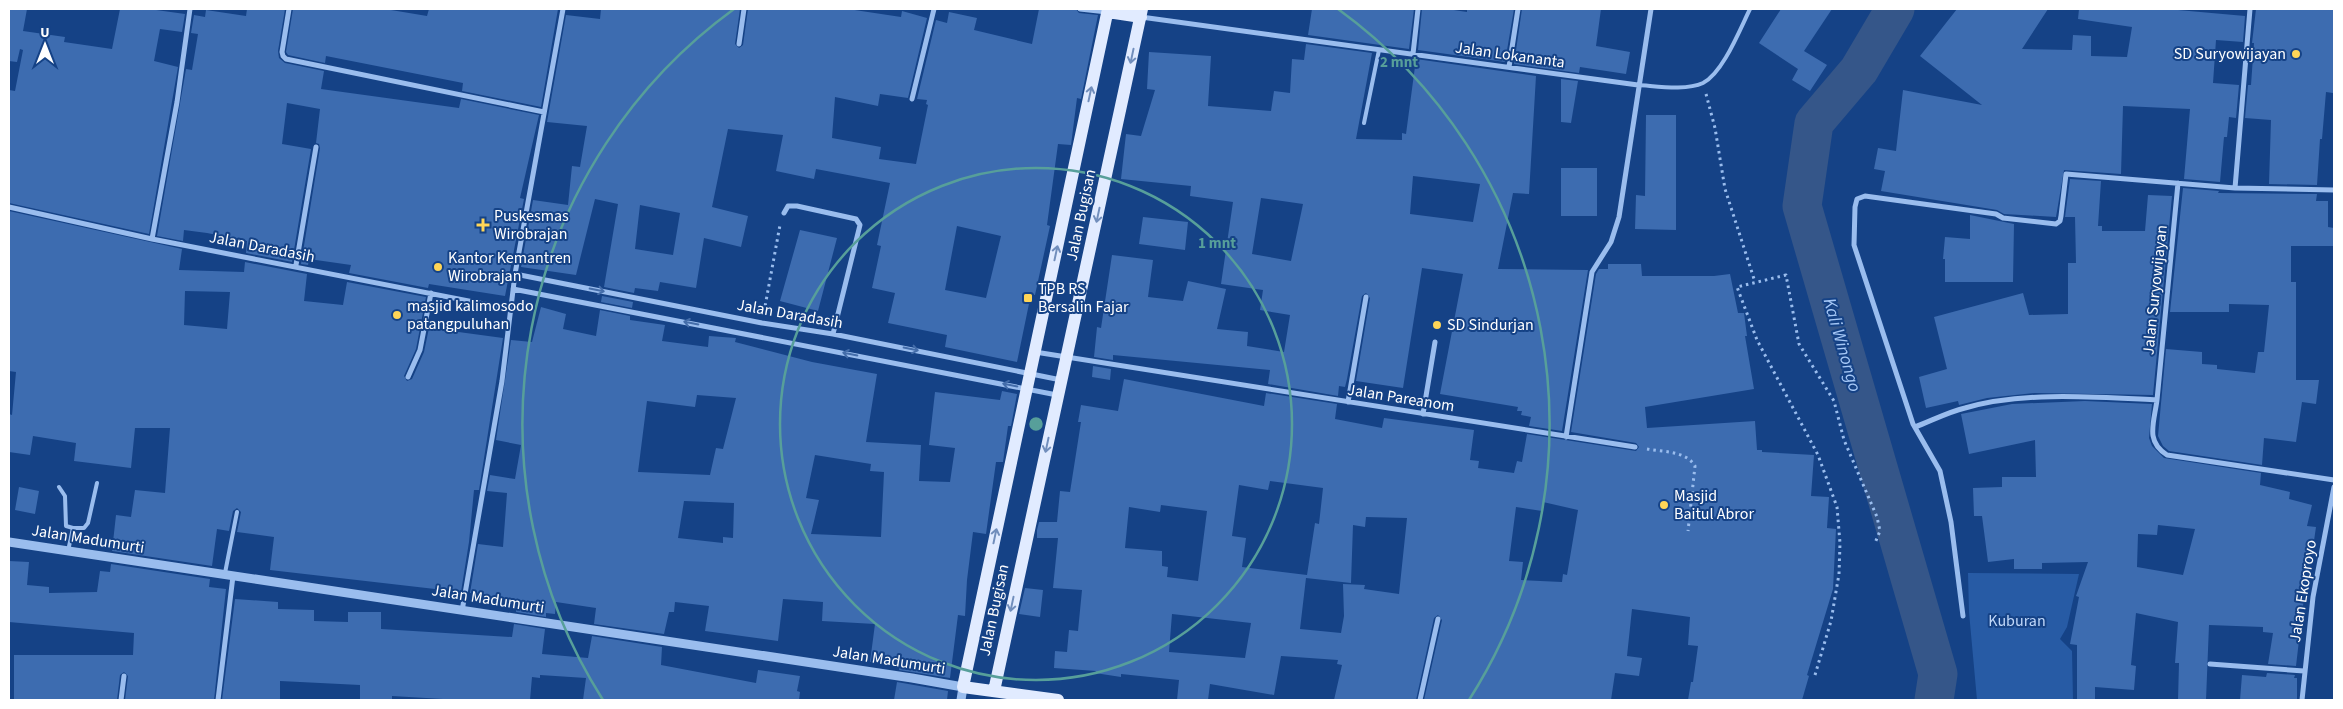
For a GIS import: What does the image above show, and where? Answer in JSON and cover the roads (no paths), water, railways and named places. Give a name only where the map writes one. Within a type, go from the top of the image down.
[{"type":"main road","points":[[1108,10],[1141,13]]},
{"type":"main road","name":"Jalan Bugisan","points":[[963,687],[1108,10]]},
{"type":"main road","name":"Jalan Bugisan","points":[[993,696],[1141,13]]},
{"type":"main road","points":[[963,687],[993,696],[1058,700]]},
{"type":"street","points":[[152,239],[190,9]]},
{"type":"street","points":[[289,9],[282,52],[286,59],[544,112]]},
{"type":"street","points":[[462,611],[502,381],[515,274],[563,9]]},
{"type":"street","points":[[739,44],[744,9]]},
{"type":"street","points":[[912,99],[934,9]]},
{"type":"street","points":[[1080,9],[1108,10]]},
{"type":"street","points":[[1413,54],[1418,9]]},
{"type":"street","points":[[1509,67],[1518,9]]},
{"type":"street","points":[[1566,437],[1592,272],[1611,242],[1619,217],[1651,9]]},
{"type":"street","points":[[2235,188],[2250,9]]},
{"type":"street","name":"Jalan Lokananta","points":[[1141,13],[1379,50],[1638,85]]},
{"type":"street","points":[[296,266],[316,148]]},
{"type":"street","points":[[1963,616],[1952,522],[1940,471],[1915,427],[1854,245],[1855,207],[1858,199],[1865,196],[1996,214],[2003,218],[2056,224],[2060,221],[2061,216],[2066,174],[2235,188],[2334,190]]},
{"type":"street","name":"Jalan Suryowijayan","points":[[2178,183],[2153,442],[2157,449],[2167,455],[2334,480]]},
{"type":"street","points":[[784,213],[788,206],[797,206],[856,219],[860,226],[833,334]]},
{"type":"street","name":"Jalan Daradasih","points":[[9,207],[152,239],[510,309]]},
{"type":"street","name":"Jalan Daradasih","points":[[515,274],[1029,372],[1061,380]]},
{"type":"street","name":"Jalan Daradasih","points":[[513,289],[1026,388],[1058,396]]},
{"type":"street","points":[[408,377],[420,350],[431,293]]},
{"type":"street","points":[[1348,402],[1366,297]]},
{"type":"street","points":[[1423,414],[1434,342]]},
{"type":"street","name":"Jalan Pareanom","points":[[1034,352],[1634,447]]},
{"type":"street","points":[[1915,427],[1965,408],[2001,401],[2075,396],[2157,400]]},
{"type":"street","name":"Jalan Ekoproyo","points":[[2302,700],[2313,597],[2334,487]]},
{"type":"street","name":"Jalan Madumurti","points":[[9,542],[963,687]]},
{"type":"street","points":[[218,700],[229,575]]},
{"type":"street","points":[[1420,700],[1438,619]]},
{"type":"street","points":[[2210,664],[2304,671]]},
{"type":"street","points":[[121,700],[124,676]]},
{"type":"street","points":[[961,700],[963,687]]},
{"type":"lane","points":[[1638,85],[1675,87],[1703,83],[1719,69],[1750,9]]},
{"type":"lane","points":[[1364,123],[1379,50]]},
{"type":"lane","points":[[58,487],[65,496],[66,526],[84,528],[88,523],[97,483]]},
{"type":"lane","points":[[229,575],[237,512]]},
{"type":"lane","points":[[68,551],[73,528]]},
{"type":"waterway","name":"Kali Winongo","points":[[1895,9],[1859,70],[1814,123],[1802,206],[1938,674],[1934,700]]},
{"type":"place","name":"SD Suryowijayan","points":[[2296,54]]},
{"type":"place","name":"Puskesmas Wirobrajan","points":[[483,225]]},
{"type":"place","name":"Kantor Kemantren Wirobrajan","points":[[438,267]]},
{"type":"place","name":"TPB RS Bersalin Fajar","points":[[1028,298]]},
{"type":"place","name":"masjid kalimosodo patangpuluhan","points":[[397,315]]},
{"type":"place","name":"SD Sindurjan","points":[[1437,325]]},
{"type":"place","name":"Masjid Baitul Abror","points":[[1664,505]]},
{"type":"park label","name":"Kuburan","points":[[2017,621]]}]
